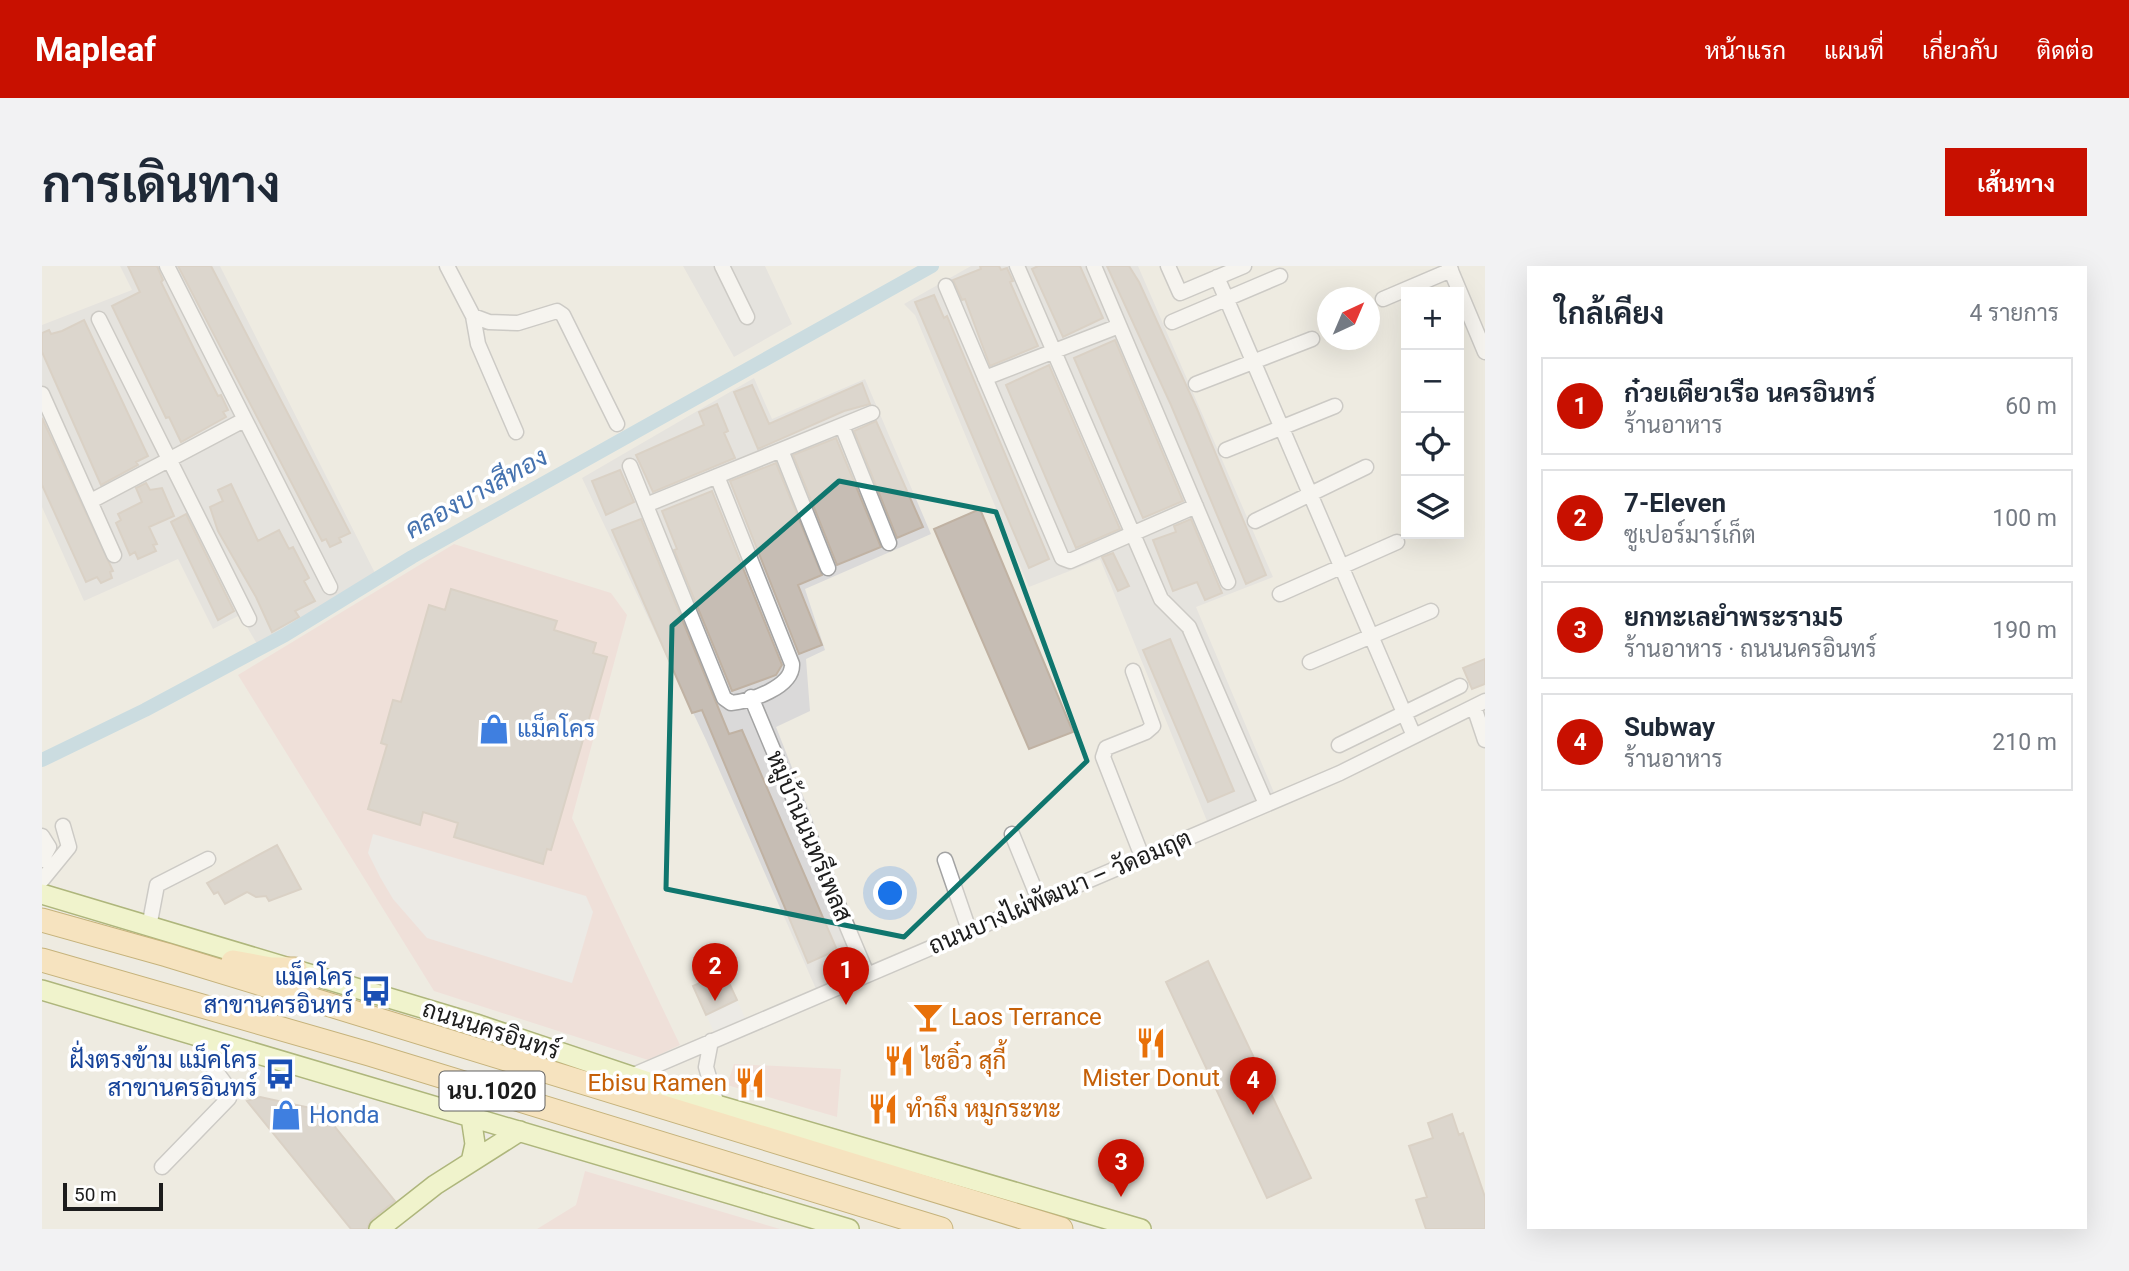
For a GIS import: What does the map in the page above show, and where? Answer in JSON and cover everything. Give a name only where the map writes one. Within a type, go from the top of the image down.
[{"type":"main road","name":"ถนนนครอินทร์","points":[[42,894],[295,969],[717,1105],[1141,1229]]},
{"type":"main road","name":"ถนนนครอินทร์","points":[[42,920],[1061,1229]]},
{"type":"main road","points":[[167,956],[202,957],[271,969],[295,969]]},
{"type":"main road","name":"นบ.1020","points":[[42,960],[369,1054],[941,1229]]},
{"type":"main road","name":"นบ.1020","points":[[42,990],[520,1131],[828,1226],[849,1229]]},
{"type":"main road","points":[[471,1117],[475,1144],[471,1162]]},
{"type":"main road","points":[[379,1229],[435,1185],[520,1131]]},
{"type":"street","points":[[167,266],[330,587]]},
{"type":"street","points":[[447,266],[473,316],[478,344],[516,432]]},
{"type":"street","points":[[722,266],[747,317]]},
{"type":"street","points":[[1017,266],[1161,599],[1189,627],[1266,804]]},
{"type":"street","points":[[1094,266],[1228,582]]},
{"type":"street","points":[[1168,266],[1180,293],[1244,266]]},
{"type":"street","points":[[1382,299],[1450,268],[1483,342]]},
{"type":"street","points":[[1172,323],[1280,276]]},
{"type":"street","points":[[1217,277],[1414,736]]},
{"type":"street","points":[[946,286],[1062,558],[1070,561],[1196,506]]},
{"type":"street","points":[[473,316],[489,322],[518,323],[557,310],[563,315],[617,424]]},
{"type":"street","points":[[99,319],[168,461],[250,619]]},
{"type":"street","points":[[985,378],[1119,326]]},
{"type":"street","points":[[1196,384],[1312,339]]},
{"type":"street","points":[[42,394],[114,555]]},
{"type":"street","points":[[1226,450],[1335,406]]},
{"type":"street","points":[[646,505],[872,413]]},
{"type":"street","points":[[90,501],[244,419]]},
{"type":"street","points":[[842,426],[888,543]]},
{"type":"street","points":[[781,450],[828,568]]},
{"type":"street","points":[[630,466],[724,698],[731,703],[787,682],[792,673],[792,664],[717,476]]},
{"type":"street","points":[[1255,521],[1366,467]]},
{"type":"street","points":[[1280,594],[1397,542]]},
{"type":"street","points":[[1310,662],[1431,611]]},
{"type":"street","points":[[1133,671],[1153,726],[1146,732],[1106,748],[1103,757],[1143,859]]},
{"type":"street","points":[[1339,745],[1461,686]]},
{"type":"street","name":"หมู่บ้านนนทรีเพลส","points":[[751,697],[867,975]]},
{"type":"street","points":[[1479,704],[1485,740]]},
{"type":"street","name":"ถนนบางไผ่พัฒนา – วัดอมฤต","points":[[631,1076],[1340,773],[1479,704]]},
{"type":"street","points":[[42,880],[69,847],[63,825]]},
{"type":"street","points":[[1012,834],[1039,900]]},
{"type":"street","points":[[42,836],[48,847],[42,860]]},
{"type":"street","points":[[149,927],[156,885],[208,859]]},
{"type":"street","points":[[945,860],[970,930]]},
{"type":"street","points":[[162,1167],[229,1098],[229,1089],[206,1058],[212,1040]]},
{"type":"street","points":[[710,1041],[706,1068],[717,1105]]},
{"type":"highlighted area","points":[[839,481],[996,512],[1087,761],[904,937],[666,889],[672,626]]},
{"type":"shaded area","points":[[120,266],[220,266],[376,575],[257,644],[240,615],[213,629],[178,559],[84,601],[42,507],[42,325],[132,290]]},
{"type":"shaded area","points":[[683,266],[765,266],[792,324],[734,357]]},
{"type":"shaded area","points":[[971,266],[1138,266],[1273,577],[1196,607],[1275,795],[1207,821],[1100,559],[1029,587],[915,315],[904,304]]},
{"type":"shaded area","points":[[754,378],[772,419],[865,379],[931,534],[805,589],[825,650],[806,659],[810,711],[776,727],[870,965],[816,989],[706,740],[582,478]]},
{"type":"shaded area","points":[[454,544],[611,593],[627,615],[572,818],[680,1045],[648,1060],[434,991],[238,675]]},
{"type":"shaded area","points":[[373,834],[586,896],[593,912],[572,983],[427,938],[393,899],[380,877],[368,853]]},
{"type":"shaded area","points":[[737,1000],[746,1020],[715,1034],[706,1015]]},
{"type":"shaded area","points":[[734,1064],[841,1069],[837,1117],[727,1085]]},
{"type":"shaded area","points":[[585,1171],[780,1229],[537,1229],[576,1205]]},
{"type":"building","points":[[128,266],[157,266],[163,280],[161,282],[194,349],[228,410],[223,412],[226,417],[181,442],[169,417],[166,418],[112,306],[140,292]]},
{"type":"building","points":[[178,266],[211,266],[350,533],[339,538],[341,542],[330,547],[326,539],[322,541]]},
{"type":"building","points":[[980,266],[999,266],[1001,270],[1007,268],[1013,281],[1010,282],[1038,346],[990,366],[965,299],[962,300],[953,280],[981,269]]},
{"type":"building","points":[[1038,266],[1080,266],[1103,318],[1063,337],[1032,269]]},
{"type":"building","points":[[1107,266],[1129,266],[1139,282],[1197,409],[1266,575],[1246,584],[1171,405]]},
{"type":"building","points":[[934,295],[944,318],[947,316],[1049,559],[1029,568],[915,302]]},
{"type":"building","points":[[84,320],[148,456],[136,462],[138,465],[101,485],[42,352],[42,333],[49,330],[51,334],[62,331]]},
{"type":"building","points":[[1115,340],[1183,501],[1143,518],[1074,358]]},
{"type":"building","points":[[1049,365],[1120,529],[1076,548],[1006,385]]},
{"type":"building","points":[[862,383],[870,404],[844,411],[758,449],[734,392],[752,385],[769,424]]},
{"type":"building","points":[[717,404],[728,431],[724,433],[735,458],[653,492],[636,455],[704,425],[699,412]]},
{"type":"building","points":[[42,418],[113,571],[110,572],[112,578],[101,583],[97,577],[86,582],[42,485]]},
{"type":"building","points":[[876,421],[923,527],[897,538],[854,431]]},
{"type":"building","points":[[836,438],[881,547],[837,565],[793,455]]},
{"type":"building","points":[[776,463],[822,575],[798,585],[822,645],[799,654],[730,481]]},
{"type":"building","points":[[620,470],[634,502],[606,515],[592,481]]},
{"type":"building","points":[[146,483],[150,490],[162,488],[174,516],[149,527],[157,544],[153,545],[156,551],[138,559],[135,552],[130,555],[116,523],[121,520],[118,514],[142,502],[136,488]]},
{"type":"building","points":[[231,484],[258,541],[279,530],[289,549],[293,547],[309,578],[304,581],[315,601],[295,611],[299,617],[272,632],[256,597],[218,531],[210,507],[223,501],[218,490]]},
{"type":"building","points":[[712,491],[782,665],[776,675],[732,691],[674,550],[677,549],[662,511]]},
{"type":"building","points":[[980,509],[1073,732],[1029,749],[934,529]]},
{"type":"building","points":[[186,514],[234,611],[218,620],[171,522]]},
{"type":"building","points":[[641,519],[729,734],[742,730],[837,950],[808,963],[702,710],[692,713],[612,530]]},
{"type":"building","points":[[1191,519],[1222,593],[1205,600],[1197,582],[1173,591],[1153,540],[1176,532],[1174,526]]},
{"type":"building","points":[[1113,553],[1129,586],[1118,591],[1102,557]]},
{"type":"building","points":[[451,589],[557,621],[554,630],[596,643],[593,653],[607,657],[551,850],[547,849],[543,864],[454,837],[458,823],[423,812],[420,825],[368,809],[387,745],[381,743],[393,700],[401,702],[429,605],[445,610]]},
{"type":"building","points":[[1170,639],[1234,791],[1208,802],[1143,650]]},
{"type":"building","points":[[1485,659],[1485,684],[1472,689],[1463,668]]},
{"type":"building","points":[[277,845],[301,889],[269,901],[266,896],[256,897],[247,892],[225,904],[218,892],[214,894],[207,883]]},
{"type":"building","points":[[1208,961],[1311,1178],[1267,1198],[1166,982]]},
{"type":"building","points":[[724,972],[737,1000],[706,1015],[693,986]]},
{"type":"building","points":[[260,1097],[315,1109],[318,1106],[395,1201],[371,1220],[367,1229],[351,1229],[247,1101]]},
{"type":"building","points":[[1452,1114],[1459,1135],[1463,1133],[1485,1197],[1485,1229],[1426,1229],[1416,1200],[1427,1197],[1409,1146],[1433,1138],[1428,1123]]},
{"type":"waterway","name":"คลองบางสีทอง","points":[[42,760],[145,710],[285,635],[412,557],[932,266]]},
{"type":"place","name":"แม็คโคร","points":[[494,729]]},
{"type":"place","name":"แม็คโคร สาขานครอินทร์","points":[[376,991]]},
{"type":"place","name":"7-Eleven","points":[[715,1001]]},
{"type":"place","name":"ก๋วยเตียวเรือ นครอินทร์","points":[[846,1005]]},
{"type":"place","name":"Laos Terrance","points":[[928,1017]]},
{"type":"place","name":"Mister Donut","points":[[1151,1043]]},
{"type":"place","name":"ไซอิ๋ว สุกี้","points":[[899,1061]]},
{"type":"place","name":"ฝั่งตรงข้าม แม็คโคร สาขานครอินทร์","points":[[280,1074]]},
{"type":"place","name":"Ebisu Ramen","points":[[750,1083]]},
{"type":"place","name":"ทำถึง หมูกระทะ","points":[[883,1109]]},
{"type":"place","name":"Honda","points":[[286,1115]]},
{"type":"place","name":"Subway","points":[[1253,1115]]},
{"type":"place","name":"ยกทะเลยำพระราม5","points":[[1121,1197]]}]
